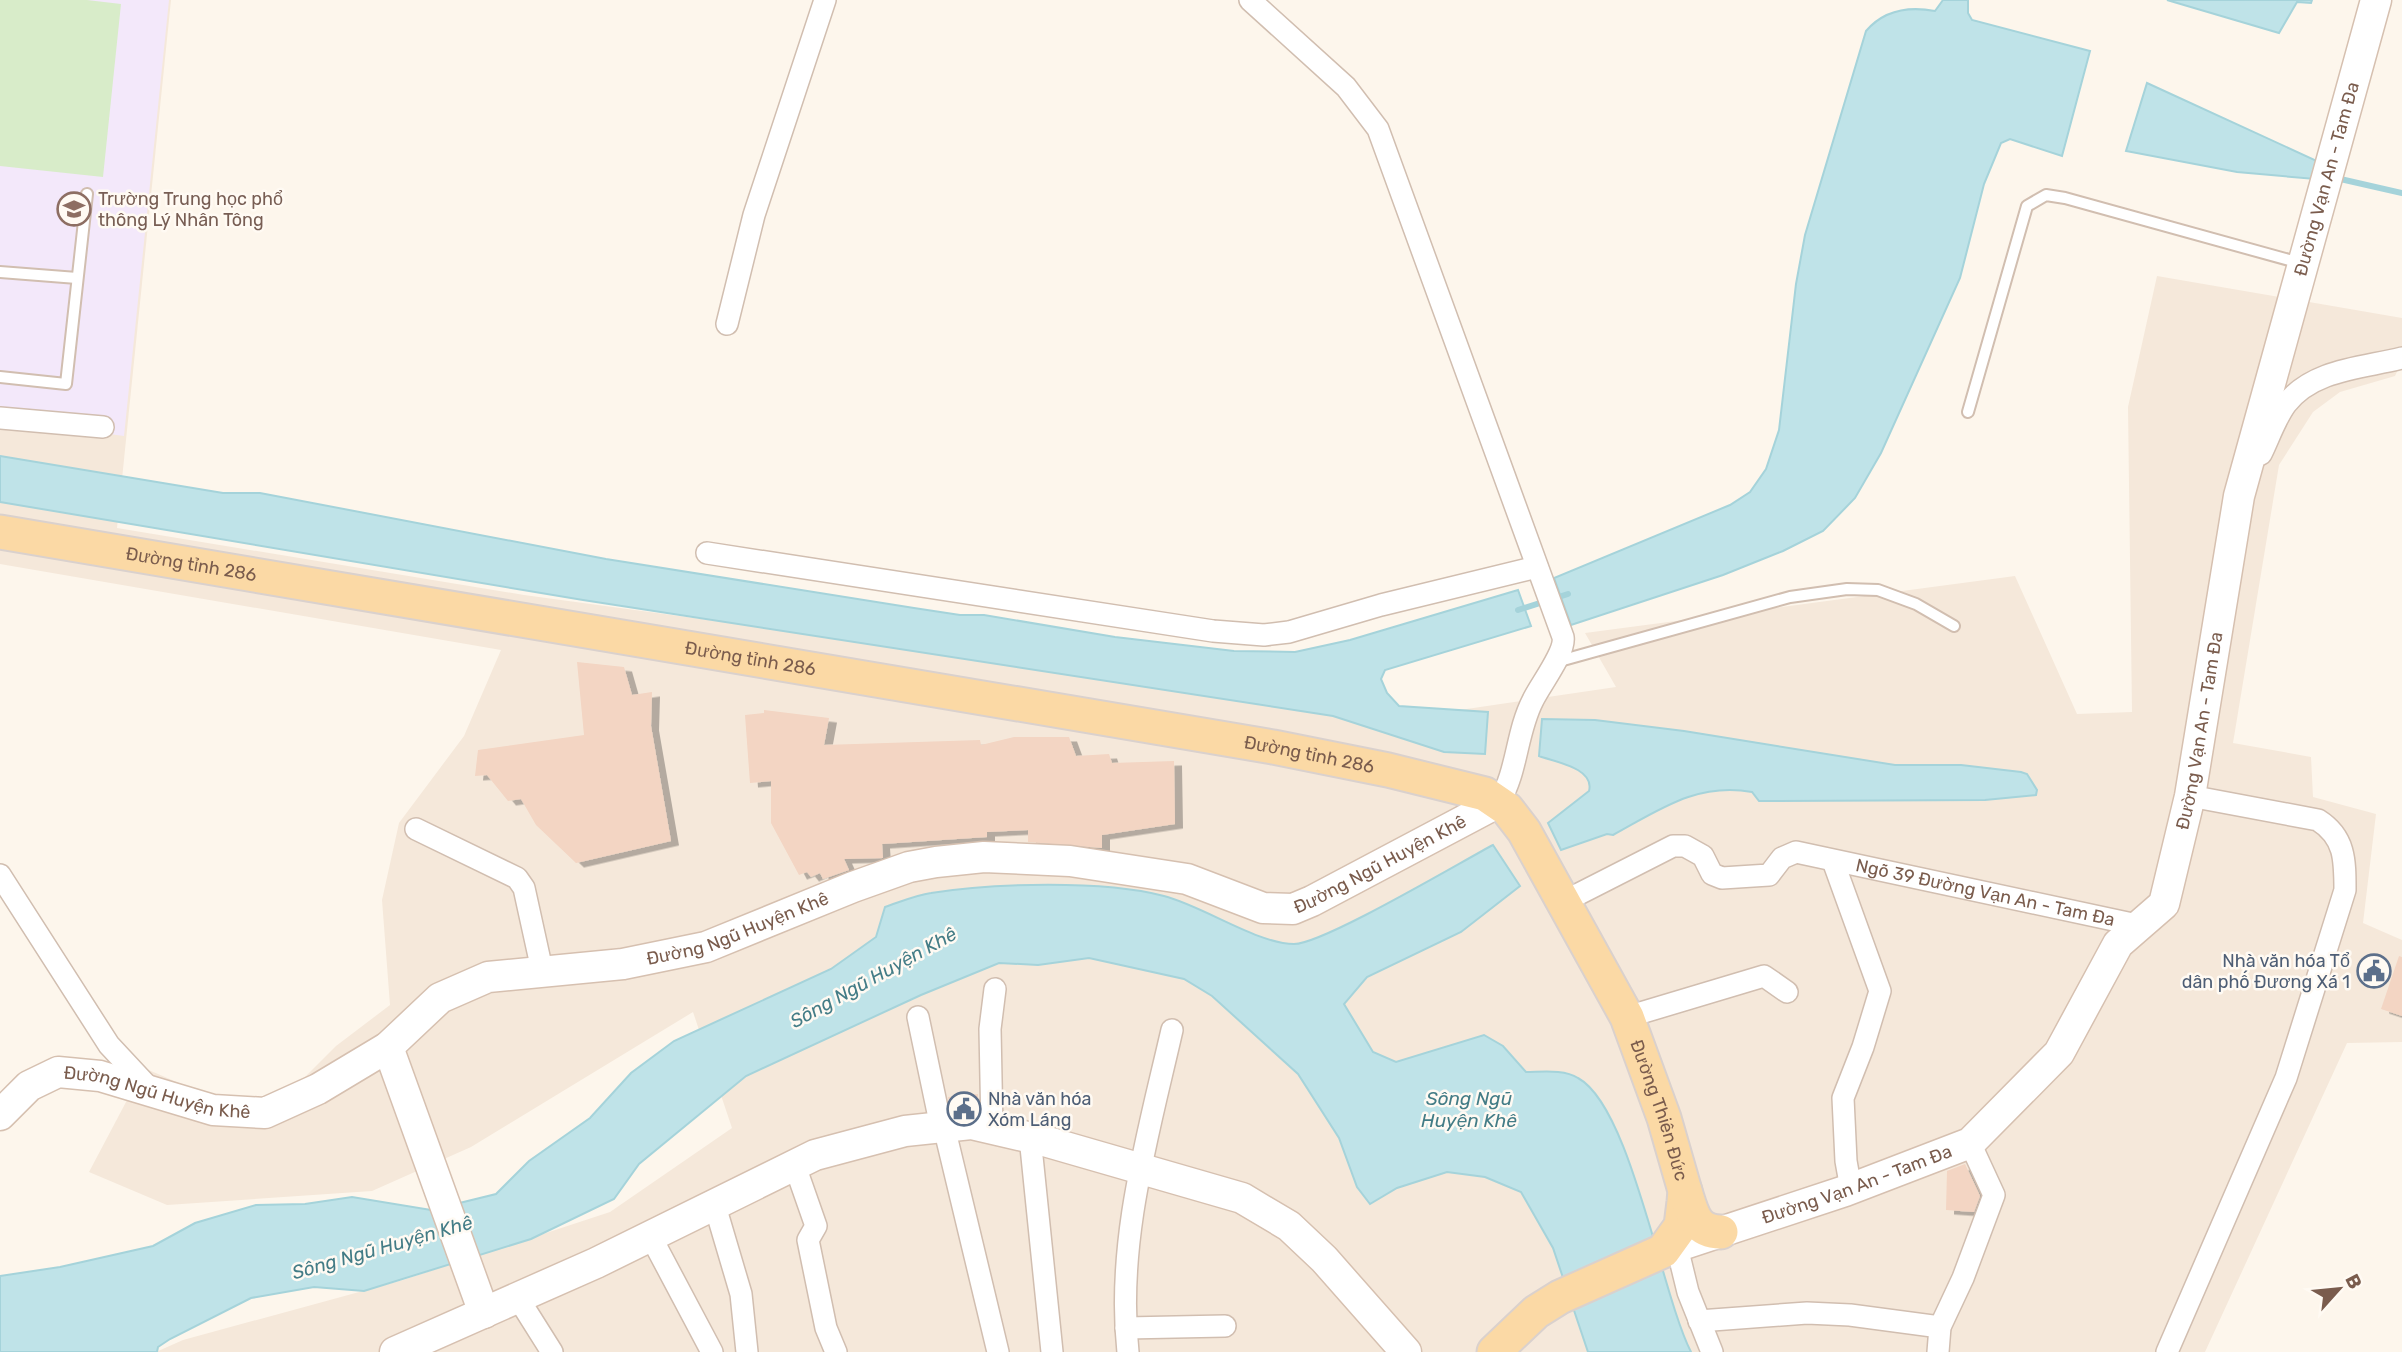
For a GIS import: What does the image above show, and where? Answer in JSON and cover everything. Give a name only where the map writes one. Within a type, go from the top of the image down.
[{"type":"main road","name":"Đường tỉnh 286","points":[[0,532],[1273,747],[1388,770],[1485,794],[1499,802]]},
{"type":"main road","name":"Đường Thiên Đức","points":[[1499,802],[1524,831],[1627,1017],[1664,1118],[1685,1191],[1681,1227],[1670,1249]]},
{"type":"main road","points":[[1685,1191],[1700,1226],[1708,1231],[1721,1233]]},
{"type":"main road","points":[[1494,1352],[1535,1312],[1560,1297],[1670,1249]]},
{"type":"street","points":[[727,324],[754,215],[825,0]]},
{"type":"street","points":[[1250,0],[1346,87],[1378,129],[1563,637],[1564,643],[1524,718],[1510,779],[1499,802]]},
{"type":"street","name":"Đường Vạn An - Tam Đa","points":[[1670,1249],[1851,1189],[1970,1143],[2059,1053],[2118,944],[2164,904],[2190,796],[2239,496],[2376,0]]},
{"type":"street","points":[[2239,496],[2287,403],[2332,373],[2402,358]]},
{"type":"street","points":[[0,418],[103,427]]},
{"type":"street","points":[[707,553],[1213,631],[1264,635],[1289,632],[1381,605],[1539,573]]},
{"type":"street","points":[[2167,1352],[2286,1078],[2345,890],[2345,857],[2340,842],[2332,829],[2318,820],[2190,796]]},
{"type":"street","name":"Đường Ngũ Huyện Khê","points":[[0,1115],[29,1086],[58,1072],[100,1076],[212,1111],[265,1113],[318,1089],[388,1047],[440,998],[488,977],[623,964],[706,947],[909,867],[984,857],[1070,861],[1148,872],[1203,884],[1263,908],[1293,909],[1499,802]]},
{"type":"street","points":[[416,829],[517,878],[524,888],[542,970]]},
{"type":"street","name":"Ngõ 39 Đường Vạn An - Tam Đa","points":[[1565,901],[1673,846],[1696,851],[1703,856],[1712,874],[1722,877],[1769,875],[1782,858],[1796,852],[2137,925]]},
{"type":"street","points":[[1833,861],[1880,991],[1843,1098],[1846,1161],[1851,1189]]},
{"type":"street","points":[[0,874],[109,1045],[151,1090]]},
{"type":"street","points":[[1627,1017],[1764,976],[1787,992]]},
{"type":"street","points":[[992,1129],[990,1029],[995,989]]},
{"type":"street","points":[[918,1017],[942,1127],[998,1352]]},
{"type":"street","points":[[1128,1352],[1123,1290],[1139,1170],[1172,1030]]},
{"type":"street","points":[[388,1047],[480,1305]]},
{"type":"street","points":[[403,1350],[480,1305],[518,1298],[651,1237],[815,1155],[892,1135],[971,1124],[1030,1137],[1242,1198],[1289,1226],[1324,1259],[1406,1352]]},
{"type":"street","points":[[1030,1137],[1052,1352]]},
{"type":"street","points":[[1938,1352],[1940,1327],[1963,1279],[1994,1195],[1970,1143]]},
{"type":"street","points":[[795,1166],[816,1226],[808,1240],[826,1328],[836,1352]]},
{"type":"street","points":[[715,1206],[741,1294],[747,1352]]},
{"type":"street","points":[[651,1237],[712,1352]]},
{"type":"street","points":[[1670,1249],[1713,1352]]},
{"type":"street","points":[[518,1298],[552,1352]]},
{"type":"street","points":[[1699,1321],[1807,1313],[1850,1315],[1940,1327]]},
{"type":"street","points":[[1126,1328],[1225,1326]]},
{"type":"lane","points":[[0,377],[66,384],[87,194]]},
{"type":"lane","points":[[1968,412],[2026,206],[2038,197],[2065,198],[2303,264]]},
{"type":"lane","points":[[0,272],[77,278]]},
{"type":"lane","points":[[1554,663],[1790,597],[1847,589],[1878,590],[1916,604],[1954,626]]},
{"type":"shaded area","points":[[0,0],[171,0],[117,528],[524,595],[865,641],[1392,720],[1616,687],[1585,633],[2015,576],[2077,714],[2132,712],[2128,407],[2157,276],[2402,318],[2402,361],[2395,376],[2340,392],[2313,412],[2279,465],[2233,743],[2311,757],[2313,797],[2376,814],[2363,923],[2402,940],[2402,1042],[2347,1043],[2205,1352],[156,1352],[183,1340],[403,1280],[610,1212],[732,1128],[693,1012],[471,1147],[372,1191],[167,1205],[89,1172],[144,1068],[207,1095],[263,1098],[303,1079],[336,1046],[390,1005],[382,900],[399,823],[464,736],[501,650],[0,564]]},
{"type":"shaded area","name":"Trường Trung học phổ thông Lý Nhân Tông","points":[[0,0],[169,0],[124,436],[0,419]]},
{"type":"green space","points":[[0,0],[87,0],[121,4],[103,177],[0,166]]},
{"type":"water","points":[[1943,0],[1968,0],[1968,13],[1972,20],[2090,51],[2062,156],[2010,139],[2001,143],[1984,184],[1960,278],[1881,453],[1855,498],[1823,531],[1783,551],[1723,575],[1571,625],[1554,578],[1730,505],[1750,492],[1766,469],[1779,430],[1796,284],[1805,235],[1866,31],[1881,18],[1897,11],[1935,11]]},
{"type":"water","points":[[2167,0],[2312,0],[2311,3],[2297,2],[2279,33]]},
{"type":"water","points":[[2147,83],[2319,162],[2315,179],[2237,172],[2126,151]]},
{"type":"water","points":[[0,456],[223,493],[260,493],[606,559],[914,608],[960,615],[984,615],[1115,637],[1234,651],[1295,652],[1350,640],[1518,590],[1531,626],[1385,670],[1381,679],[1387,693],[1399,706],[1488,712],[1485,754],[1444,752],[1333,716],[583,600],[0,502]]},
{"type":"water","points":[[1542,719],[1595,720],[1684,731],[1895,765],[1961,765],[2021,772],[2027,774],[2037,790],[2036,795],[1985,800],[1759,801],[1752,792],[1714,791],[1679,800],[1613,835],[1607,834],[1561,850],[1548,823],[1589,791],[1589,783],[1580,771],[1539,756]]},
{"type":"water","name":"Sông Ngũ Huyện Khê","points":[[1493,845],[1520,886],[1461,932],[1367,977],[1344,1004],[1373,1052],[1396,1062],[1484,1035],[1503,1046],[1526,1072],[1572,1075],[1597,1096],[1614,1125],[1629,1162],[1691,1352],[1588,1352],[1553,1248],[1521,1192],[1485,1177],[1447,1172],[1397,1188],[1370,1204],[1357,1187],[1339,1138],[1298,1074],[1212,996],[1184,979],[1089,958],[1038,965],[999,963],[921,995],[746,1076],[639,1164],[614,1199],[531,1239],[364,1291],[314,1287],[251,1298],[170,1339],[158,1347],[157,1352],[0,1352],[0,1276],[60,1267],[153,1246],[195,1223],[256,1205],[305,1204],[352,1197],[431,1210],[496,1194],[529,1161],[590,1118],[631,1073],[674,1041],[831,969],[876,937],[885,907],[908,899],[931,893],[1016,885],[1111,887],[1164,896],[1264,938],[1294,944],[1333,931]]},
{"type":"building","points":[[577,662],[624,667],[632,695],[652,692],[651,726],[671,841],[576,863],[536,825],[521,799],[508,801],[487,775],[475,776],[478,750],[584,735]]},
{"type":"building","points":[[764,710],[829,718],[824,745],[980,740],[981,745],[1014,737],[1069,737],[1076,756],[1109,754],[1112,763],[1174,761],[1175,824],[1102,835],[1102,848],[1028,842],[1028,830],[987,832],[987,837],[882,844],[883,858],[844,859],[849,870],[823,879],[820,873],[811,877],[807,872],[799,875],[771,823],[771,781],[750,783],[745,715],[764,713]]},
{"type":"building","points":[[2399,956],[2402,957],[2402,1016],[2381,1009]]},
{"type":"building","points":[[978,1094],[978,1108],[951,1109],[948,1097]]},
{"type":"building","points":[[1965,1164],[1980,1196],[1974,1212],[1946,1210],[1947,1171]]},
{"type":"waterway","points":[[2336,178],[2402,193]]},
{"type":"waterway","points":[[1518,610],[1568,594]]},
{"type":"place","name":"Trường Trung học phổ thông Lý Nhân Tông","points":[[74,209]]},
{"type":"place","name":"Nhà văn hóa Tổ dân phố Đương Xá 1","points":[[2374,971]]},
{"type":"place","name":"Nhà văn hóa Xóm Láng","points":[[964,1109]]}]
